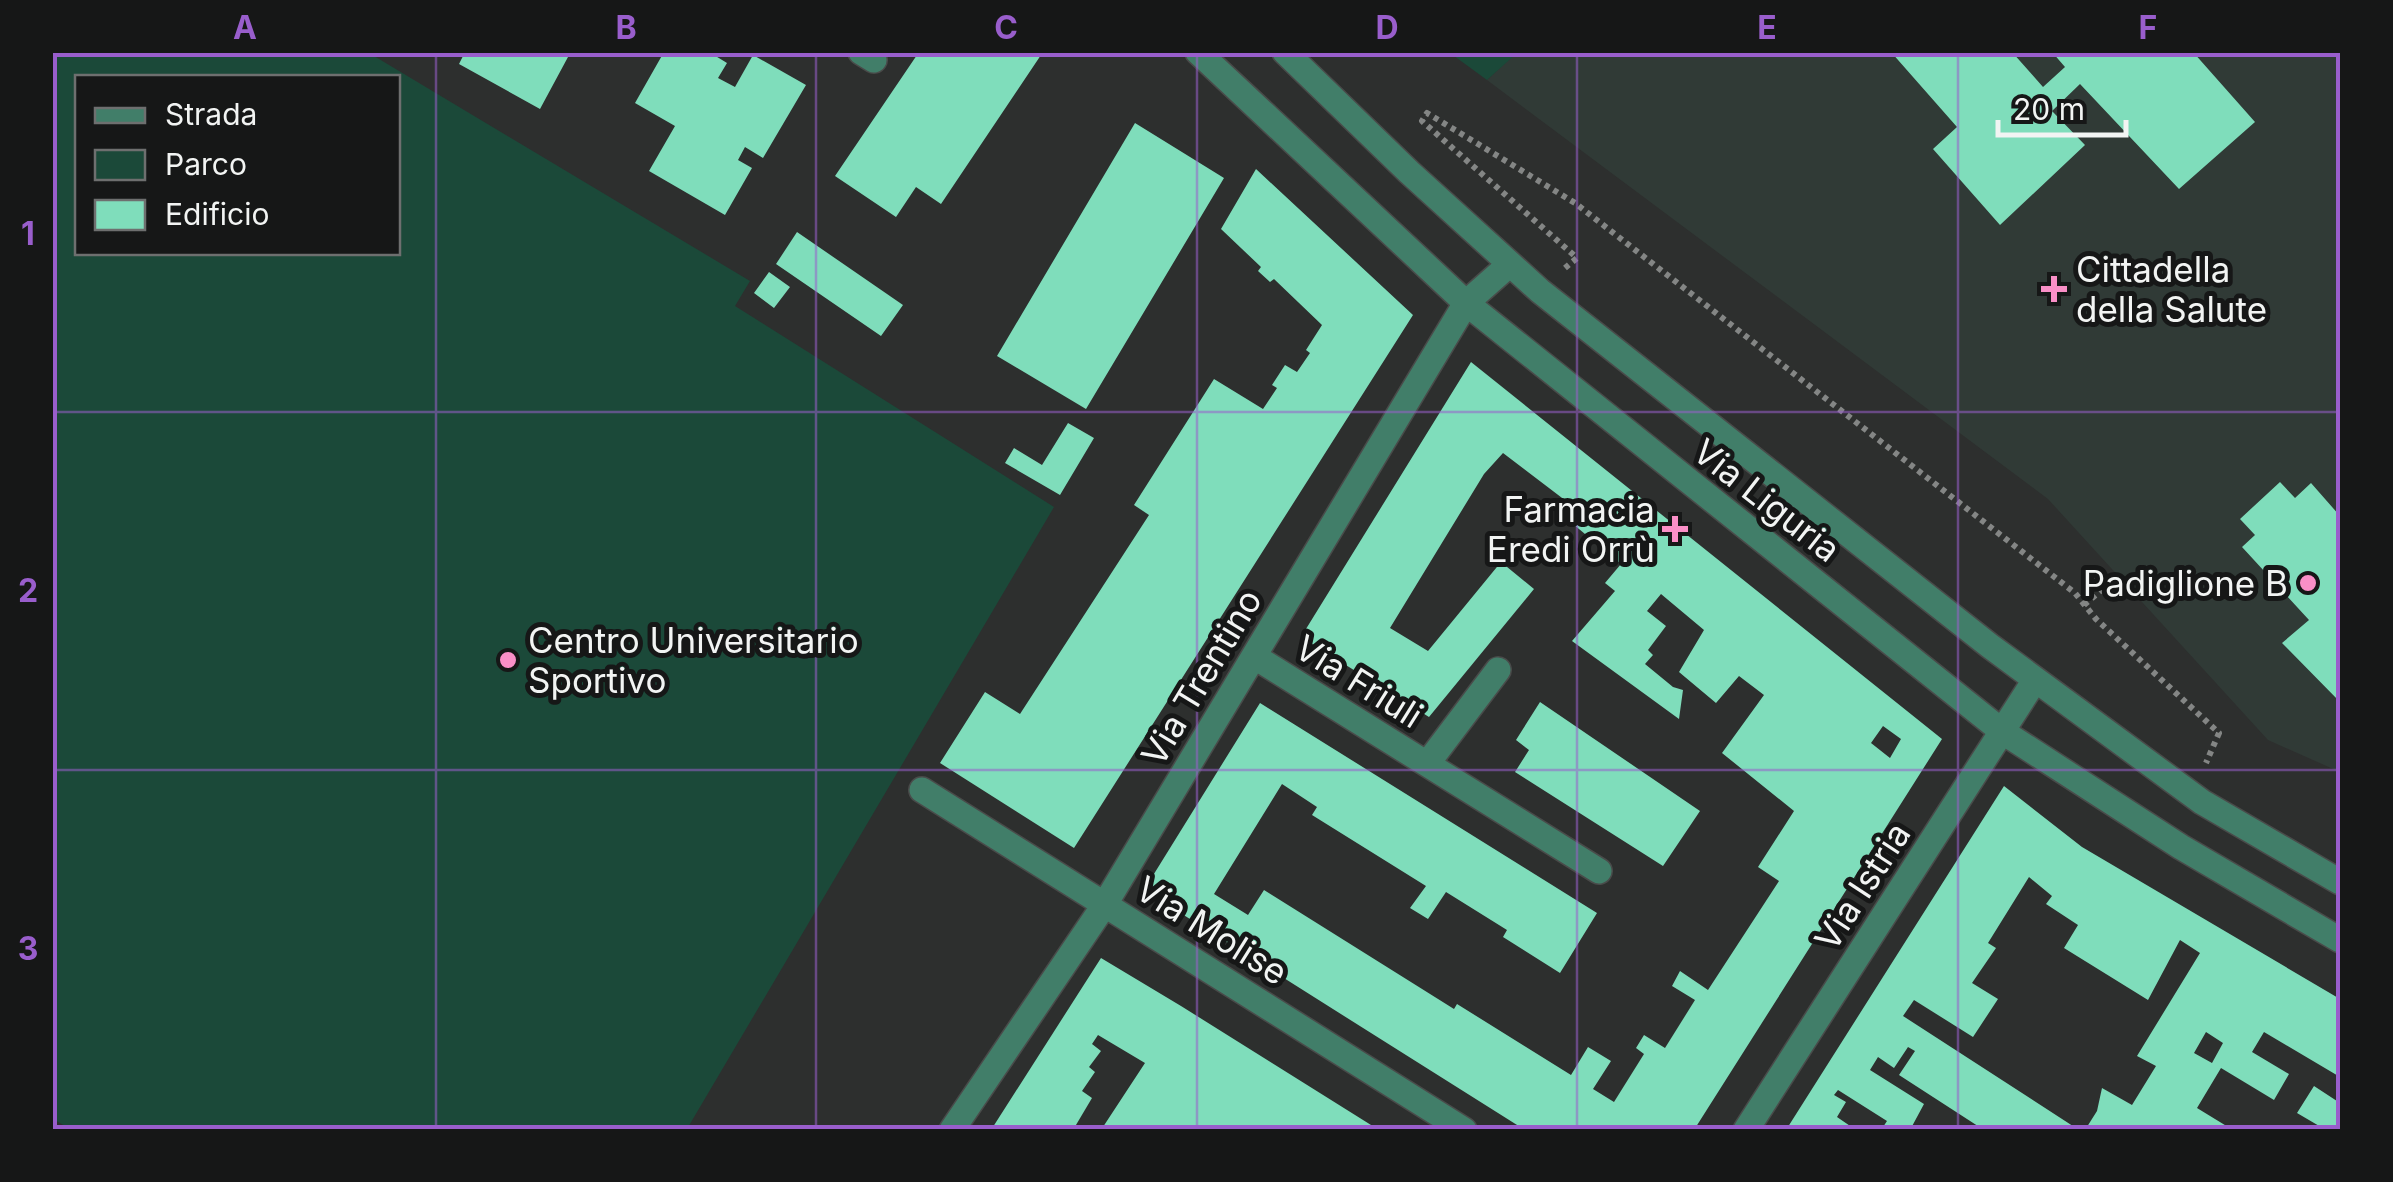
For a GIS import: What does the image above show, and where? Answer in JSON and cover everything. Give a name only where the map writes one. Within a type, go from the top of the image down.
[{"type":"street","name":"Via Liguria","points":[[1198,52],[1466,302],[2003,732],[2181,847],[2340,940]]},
{"type":"street","name":"Via Liguria","points":[[1285,52],[1540,292],[2035,680],[2202,802],[2340,882]]},
{"type":"street","name":"Via Trentino","points":[[952,1130],[1106,904],[1466,302],[1510,264]]},
{"type":"street","name":"Via Friuli","points":[[1255,657],[1599,871]]},
{"type":"street","name":"Via Friuli","points":[[1427,764],[1498,670]]},
{"type":"street","name":"Via Istria","points":[[1746,1130],[2035,680]]},
{"type":"street","name":"Via Molise","points":[[922,790],[1464,1130]]},
{"type":"path","points":[[1564,269],[1577,258],[1422,121],[1427,114],[1575,203],[2075,593],[2219,733],[2206,764]]},
{"type":"path","points":[[1550,256],[1580,281]]},
{"type":"path","points":[[2084,605],[2118,576]]},
{"type":"path","points":[[2191,753],[2220,774]]},
{"type":"shaded area","name":"Cittadella della Salute","points":[[1517,52],[2340,53],[2340,772],[2268,740],[2048,499],[1487,80]]},
{"type":"green space","name":"Centro Universitario Sportivo","points":[[52,53],[369,53],[750,281],[735,306],[1054,507],[687,1129],[72,1130],[53,1119]]},
{"type":"green space","points":[[1450,53],[1517,53],[1487,80]]},
{"type":"building","points":[[465,52],[561,52],[568,57],[540,109],[459,64]]},
{"type":"building","points":[[664,52],[709,52],[727,63],[718,78],[735,87],[753,55],[806,85],[763,158],[745,147],[738,160],[752,168],[725,215],[649,171],[675,126],[635,103]]},
{"type":"building","points":[[919,52],[1043,52],[941,204],[916,187],[896,217],[835,176]]},
{"type":"building","points":[[1891,52],[2012,52],[2043,87],[2065,67],[2052,52],[2193,52],[2255,122],[2179,189],[2080,84],[2052,111],[2085,145],[2000,225],[1933,149],[1957,127]]},
{"type":"building","points":[[1135,123],[1224,178],[1086,409],[997,356]]},
{"type":"building","points":[[1256,169],[1413,315],[1074,848],[940,763],[985,692],[1020,714],[1149,515],[1134,505],[1214,379],[1263,409],[1277,388],[1272,385],[1285,365],[1297,372],[1310,353],[1306,350],[1322,325],[1274,279],[1270,282],[1258,271],[1261,267],[1221,229]]},
{"type":"building","points":[[797,232],[903,305],[881,336],[776,264]]},
{"type":"building","points":[[769,272],[790,287],[774,308],[754,293]]},
{"type":"building","points":[[1471,362],[1942,739],[1694,1130],[1525,1130],[1144,890],[1260,703],[1597,913],[1560,973],[1503,937],[1507,930],[1446,892],[1428,919],[1410,908],[1426,886],[1312,815],[1317,807],[1282,784],[1214,894],[1248,915],[1264,890],[1454,1009],[1457,1004],[1571,1075],[1588,1047],[1611,1061],[1593,1089],[1614,1102],[1644,1054],[1636,1048],[1644,1035],[1665,1048],[1695,1000],[1672,986],[1680,971],[1708,990],[1779,881],[1758,867],[1794,811],[1722,753],[1764,695],[1739,676],[1716,703],[1679,672],[1704,630],[1661,594],[1647,611],[1666,626],[1648,650],[1653,655],[1645,664],[1673,687],[1683,690],[1679,719],[1572,641],[1615,591],[1605,583],[1621,564],[1561,514],[1570,504],[1503,453],[1484,474],[1390,628],[1428,651],[1501,562],[1534,589],[1429,717],[1301,637]],"holes":[[[1883,726],[1901,739],[1890,758],[1871,743]]]},
{"type":"building","points":[[1068,423],[1094,438],[1060,495],[1005,463],[1014,448],[1042,465]]},
{"type":"building","name":"Padiglione B","points":[[2280,482],[2295,498],[2311,483],[2340,516],[2340,702],[2282,643],[2309,620],[2242,547],[2255,535],[2240,519]]},
{"type":"building","points":[[1540,702],[1700,811],[1663,866],[1515,772],[1529,750],[1516,740]]},
{"type":"building","points":[[2004,786],[2082,847],[2340,999],[2340,1077],[2264,1032],[2252,1052],[2289,1074],[2274,1100],[2221,1068],[2197,1108],[2233,1130],[2085,1130],[2097,1111],[2102,1088],[2132,1105],[2156,1066],[2137,1056],[2200,953],[2180,940],[2148,1000],[2064,948],[2078,925],[2046,904],[2052,896],[2029,877],[1988,943],[1996,948],[1972,983],[1998,999],[1973,1037],[1914,1000],[1903,1016],[2079,1130],[1984,1130],[1899,1075],[1915,1051],[1908,1047],[1894,1068],[1878,1057],[1870,1070],[1924,1104],[1910,1130],[1881,1130],[1887,1121],[1838,1090],[1834,1095],[1846,1102],[1837,1117],[1856,1130],[1786,1130]],"holes":[[[2206,1032],[2223,1043],[2212,1063],[2194,1053]]]},
{"type":"building","points":[[1101,958],[1379,1130],[1101,1130],[1145,1063],[1098,1035],[1092,1044],[1101,1051],[1089,1067],[1095,1072],[1082,1091],[1092,1098],[1073,1130],[991,1130]]},
{"type":"building","points":[[2314,1086],[2340,1103],[2340,1130],[2326,1130],[2297,1113]]},
{"type":"place","name":"Cittadella della Salute","points":[[2054,289]]},
{"type":"place","name":"Farmacia Eredi Orrù","points":[[1675,529]]},
{"type":"place","name":"Padiglione B","points":[[2308,583]]},
{"type":"place","name":"Centro Universitario Sportivo","points":[[508,660]]}]
